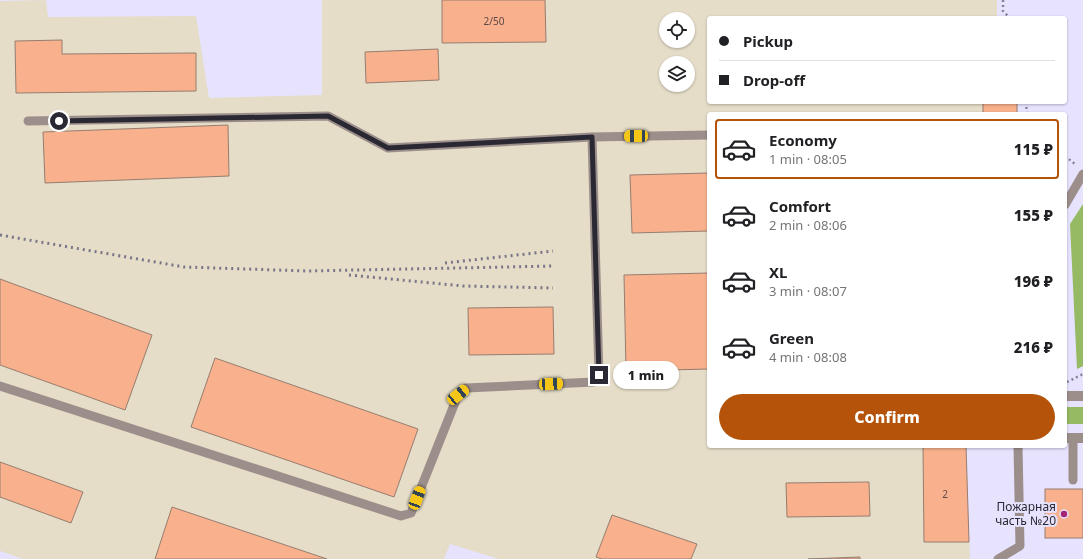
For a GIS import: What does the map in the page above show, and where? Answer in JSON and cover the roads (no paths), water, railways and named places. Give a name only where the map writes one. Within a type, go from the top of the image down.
[{"type":"street","points":[[1067,396],[1083,396]]},
{"type":"lane","points":[[28,121],[328,116],[388,148],[592,137],[707,135]]},
{"type":"lane","points":[[0,386],[401,516],[411,513],[458,395],[466,388],[594,382],[599,375],[592,137]]},
{"type":"lane","points":[[1067,202],[1083,174]]},
{"type":"lane","points":[[1073,480],[1074,438]]},
{"type":"lane","points":[[998,559],[1020,546],[1018,448]]},
{"type":"railway","points":[[0,235],[184,267],[308,271],[554,266]]},
{"type":"railway","points":[[445,263],[553,251]]},
{"type":"railway","points":[[349,275],[463,286],[553,288]]},
{"type":"place","name":"Пожарная часть №20","points":[[1064,514]]}]
